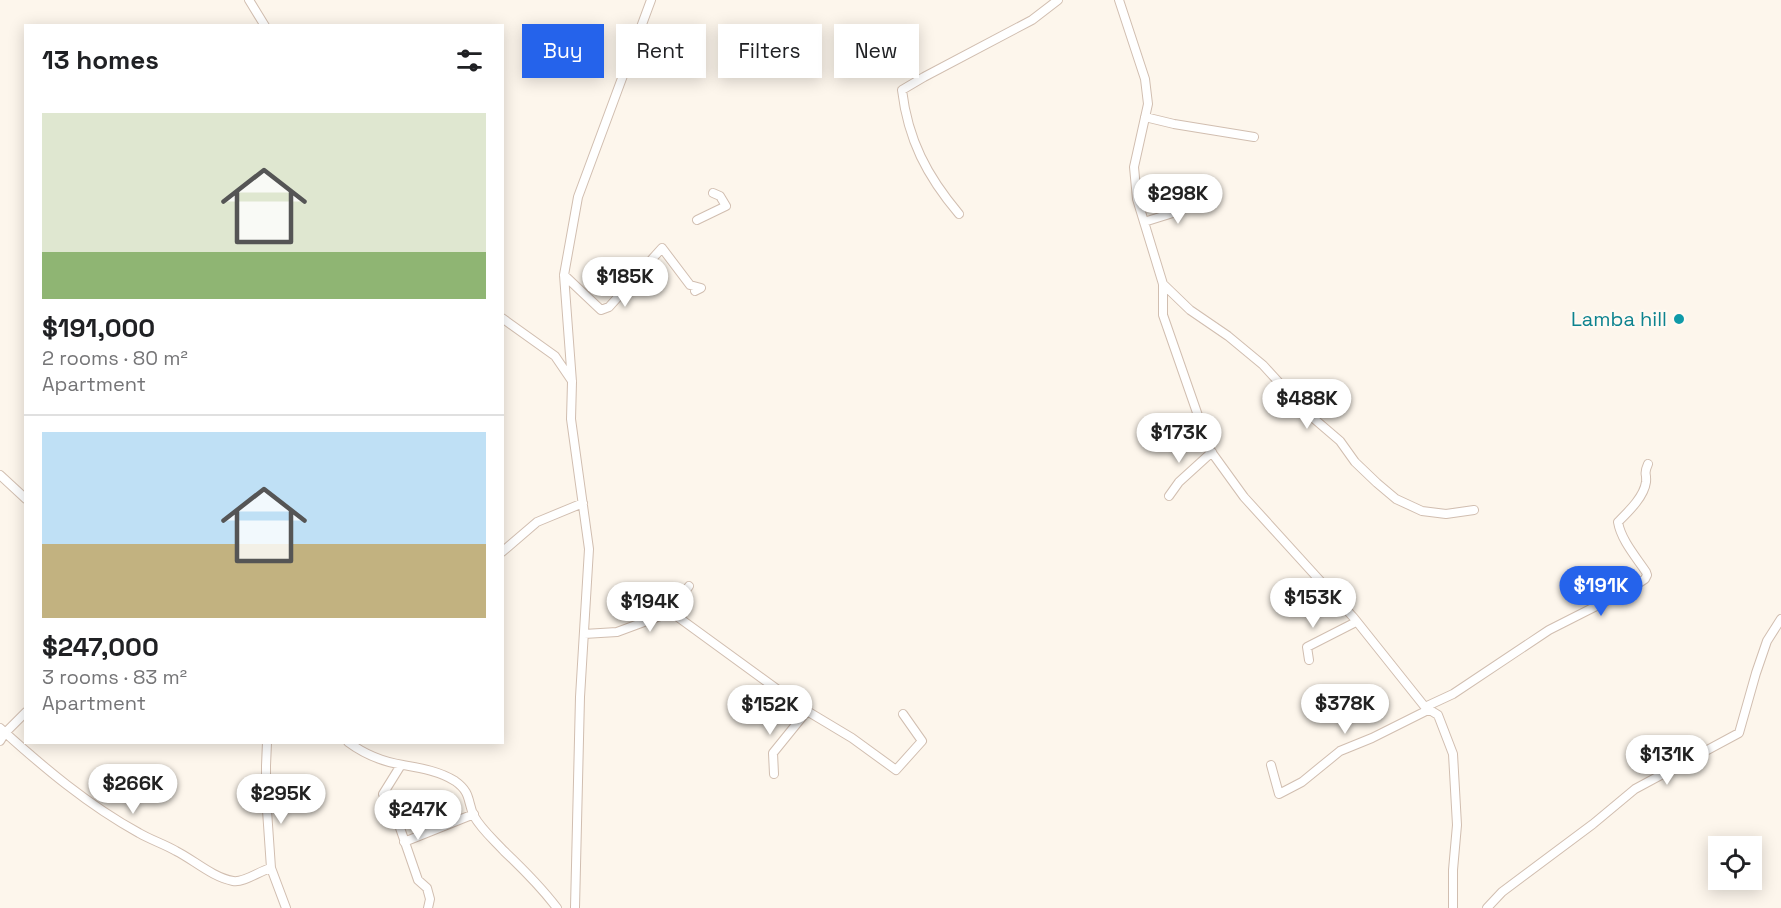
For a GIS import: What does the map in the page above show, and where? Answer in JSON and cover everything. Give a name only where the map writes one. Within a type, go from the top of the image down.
[{"type":"street","points":[[249,0],[264,24]]},
{"type":"street","points":[[575,908],[580,697],[589,549],[571,419],[572,382],[564,274],[578,197],[651,0]]},
{"type":"street","points":[[959,214],[940,191],[920,157],[905,114],[902,90],[1032,20],[1058,0]]},
{"type":"street","points":[[1119,0],[1145,80],[1148,104],[1134,166],[1137,199],[1162,285],[1163,315],[1212,452],[1244,497],[1356,622],[1427,708],[1438,715],[1453,754],[1457,825],[1453,870],[1453,908]]},
{"type":"street","points":[[1145,117],[1254,137]]},
{"type":"street","points":[[697,220],[726,206],[720,196],[713,193]]},
{"type":"street","points":[[1144,222],[1176,212],[1195,195]]},
{"type":"street","points":[[564,274],[601,310],[609,307],[662,248],[690,285],[700,288],[695,291]]},
{"type":"street","points":[[1162,285],[1190,310],[1228,336],[1263,365],[1305,411],[1340,441],[1355,462],[1396,499],[1422,511],[1446,514],[1474,510]]},
{"type":"street","points":[[504,319],[555,356],[572,382]]},
{"type":"street","points":[[1169,496],[1179,482],[1212,452]]},
{"type":"street","points":[[1271,765],[1279,794],[1302,782],[1340,751],[1372,738],[1453,694],[1549,630],[1645,579],[1646,572],[1628,545],[1618,522],[1640,496],[1646,483],[1644,473],[1648,464]]},
{"type":"street","points":[[0,475],[24,497]]},
{"type":"street","points":[[504,550],[537,522],[583,503]]},
{"type":"street","points":[[584,634],[617,632],[671,612],[689,586]]},
{"type":"street","points":[[671,612],[807,711],[852,738],[896,770],[922,741],[903,714]]},
{"type":"street","points":[[1486,908],[1502,892],[1593,824],[1635,789],[1740,732],[1767,640],[1781,620]]},
{"type":"street","points":[[1309,660],[1307,648],[1356,622]]},
{"type":"street","points":[[774,774],[773,753],[807,711]]},
{"type":"street","points":[[0,741],[3,730],[24,714]]},
{"type":"street","points":[[3,730],[89,802],[140,834],[176,851],[220,877],[241,881],[271,868]]},
{"type":"street","points":[[267,744],[271,868],[286,908]]},
{"type":"street","points":[[352,744],[376,758],[418,767],[455,782],[465,790],[474,814],[491,837],[557,908]]},
{"type":"street","points":[[401,765],[383,794],[399,825],[418,880],[427,888],[430,899],[428,908]]},
{"type":"street","points":[[405,842],[474,814]]},
{"type":"place","name":"Lamba hill","points":[[1679,319]]}]
